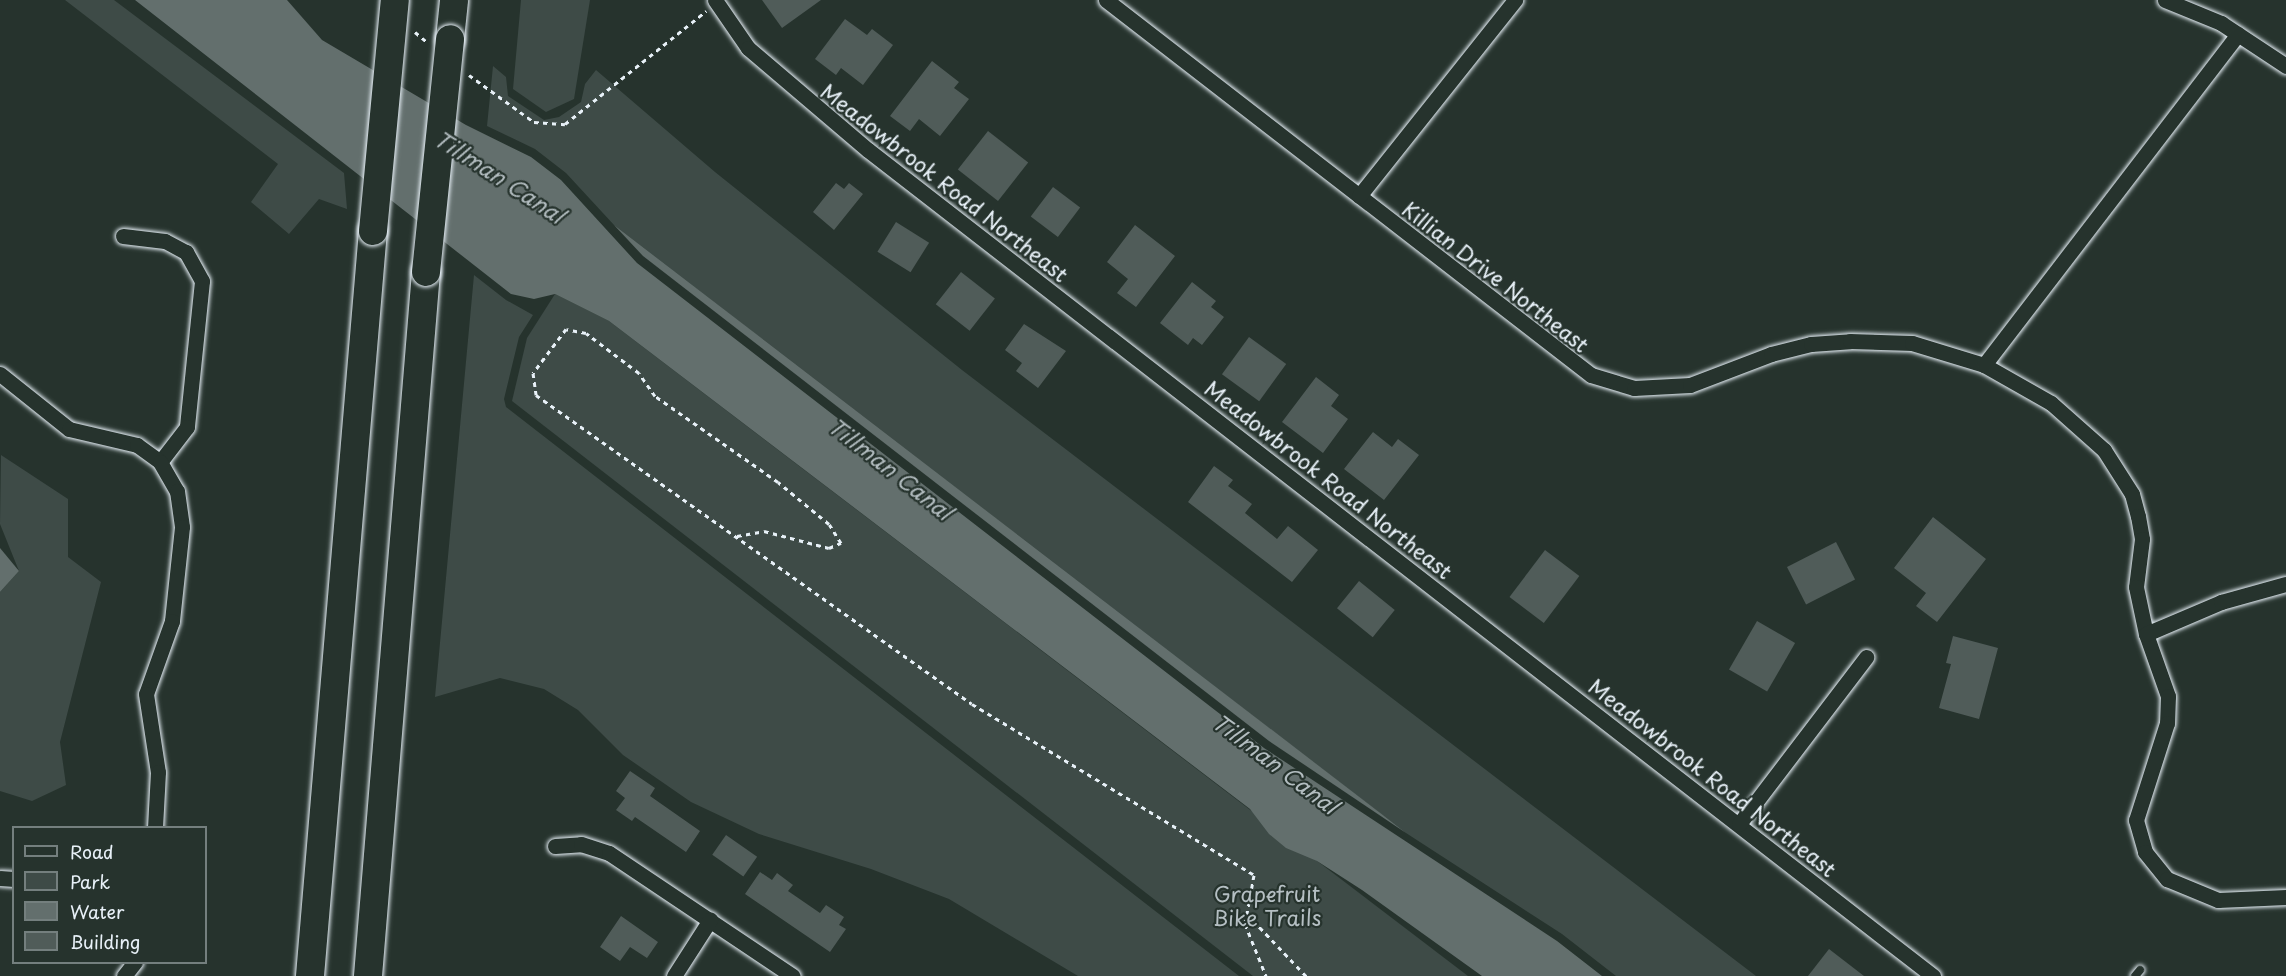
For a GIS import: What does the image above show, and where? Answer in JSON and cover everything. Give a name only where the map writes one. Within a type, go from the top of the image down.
[{"type":"highway","points":[[310,976],[373,231],[395,0]]},
{"type":"highway","points":[[368,976],[444,45],[454,0]]},
{"type":"street","name":"Killian Drive Northeast","points":[[1106,0],[1562,355],[1592,375],[1634,388],[1690,385],[1771,354],[1850,340],[1912,343],[1984,365],[2051,403],[2104,450],[2119,471],[2138,516],[2142,538],[2136,587],[2146,634],[2168,696],[2167,723],[2136,820],[2145,852],[2167,879],[2218,900],[2286,897]]},
{"type":"street","points":[[1359,196],[1515,0]]},
{"type":"street","points":[[2165,0],[2238,34],[2286,66]]},
{"type":"street","name":"Meadowbrook Road Northeast","points":[[716,1],[748,48],[868,150],[1934,976]]},
{"type":"street","points":[[1984,365],[2238,34]]},
{"type":"street","points":[[123,236],[165,241],[186,252],[202,280],[187,428],[160,462]]},
{"type":"street","points":[[0,374],[69,429],[136,445],[160,462],[177,491],[182,527],[172,621],[146,694],[158,772],[154,826]]},
{"type":"street","points":[[2146,634],[2221,603],[2286,584]]},
{"type":"street","points":[[1739,824],[1866,657]]},
{"type":"street","points":[[555,846],[581,844],[609,853],[793,976]]},
{"type":"street","points":[[674,976],[710,920]]},
{"type":"street","points":[[124,976],[134,964]]},
{"type":"path","points":[[465,72],[534,123],[565,124],[716,1]]},
{"type":"path","points":[[410,29],[444,45]]},
{"type":"path","points":[[737,536],[764,531],[829,548],[842,543],[829,524],[778,482],[655,396],[639,373],[586,333],[566,329],[533,373],[536,395],[972,704],[1254,875],[1245,924],[1266,976]]},
{"type":"path","points":[[1247,914],[1306,976]]},
{"type":"green space","points":[[65,0],[114,0],[344,173],[347,209],[319,199],[289,234],[251,202],[278,164]]},
{"type":"green space","points":[[521,0],[590,0],[574,99],[546,112],[513,89]]},
{"type":"green space","points":[[493,66],[506,77],[508,96],[544,120],[559,117],[581,102],[585,84],[596,70],[715,172],[962,370],[1756,976],[1616,976],[1562,934],[1406,833],[614,225],[566,173],[535,149],[487,126]]},
{"type":"green space","points":[[474,275],[506,300],[533,315],[519,337],[504,399],[506,407],[1239,976],[1078,976],[949,899],[871,869],[759,834],[691,802],[623,755],[578,710],[544,689],[500,678],[435,697]]},
{"type":"green space","name":"Grapefruit Bike Trails","points":[[555,294],[609,321],[1468,976],[1253,976],[512,401],[527,338]]},
{"type":"green space","points":[[1,455],[68,499],[68,557],[101,582],[60,742],[66,785],[32,801],[0,791],[0,592],[19,571],[0,524]]},
{"type":"water","name":"Tillman Canal","points":[[135,0],[287,0],[322,40],[466,125],[531,157],[561,180],[637,263],[1264,748],[1557,941],[1602,976],[1482,976],[1362,890],[1317,861],[1286,848],[1269,834],[1250,809],[609,321],[555,294],[534,299],[511,294]]},
{"type":"water","points":[[614,225],[1406,833],[1269,741],[643,256]]},
{"type":"water","points":[[0,548],[19,571],[0,592]]},
{"type":"building","points":[[762,0],[821,0],[782,28]]},
{"type":"building","points":[[845,19],[867,35],[872,29],[893,45],[863,85],[841,68],[836,75],[815,59]]},
{"type":"building","points":[[932,61],[959,82],[954,88],[969,99],[940,136],[919,119],[910,131],[890,116]]},
{"type":"building","points":[[988,131],[1028,162],[998,201],[958,170]]},
{"type":"building","points":[[836,183],[844,189],[849,183],[863,194],[834,230],[813,212]]},
{"type":"building","points":[[1053,187],[1080,207],[1058,237],[1031,217]]},
{"type":"building","points":[[896,222],[929,243],[911,272],[877,252]]},
{"type":"building","points":[[1135,225],[1175,256],[1136,307],[1117,293],[1128,279],[1107,262]]},
{"type":"building","points":[[961,272],[995,298],[970,331],[936,304]]},
{"type":"building","points":[[1192,282],[1216,301],[1211,307],[1224,317],[1202,345],[1193,338],[1188,345],[1160,323]]},
{"type":"building","points":[[1024,324],[1066,351],[1038,388],[1016,371],[1022,363],[1005,350]]},
{"type":"building","points":[[1249,337],[1286,364],[1259,401],[1222,374]]},
{"type":"building","points":[[1316,377],[1339,395],[1331,406],[1348,419],[1323,453],[1282,422]]},
{"type":"building","points":[[1373,432],[1392,447],[1398,439],[1419,455],[1384,500],[1344,469]]},
{"type":"building","points":[[1214,466],[1233,480],[1228,486],[1252,504],[1245,513],[1277,539],[1288,526],[1318,550],[1292,582],[1188,502]]},
{"type":"building","points":[[1933,517],[1986,559],[1937,622],[1916,606],[1926,593],[1894,568]]},
{"type":"building","points":[[1836,542],[1855,579],[1806,604],[1787,567]]},
{"type":"building","points":[[1545,550],[1579,576],[1544,623],[1509,597]]},
{"type":"building","points":[[1359,581],[1395,610],[1373,637],[1337,608]]},
{"type":"building","points":[[1757,621],[1795,643],[1767,691],[1729,669]]},
{"type":"building","points":[[1953,636],[1998,648],[1979,719],[1939,708],[1951,664],[1946,663]]},
{"type":"building","points":[[630,771],[655,788],[650,796],[700,831],[686,852],[635,817],[632,821],[616,810],[625,798],[616,791]]},
{"type":"building","points":[[726,835],[757,857],[743,876],[712,855]]},
{"type":"building","points":[[760,872],[772,880],[777,873],[793,885],[788,891],[820,913],[826,905],[844,917],[839,925],[846,929],[830,952],[745,894]]},
{"type":"building","points":[[621,916],[658,942],[647,958],[630,947],[620,961],[600,947]]},
{"type":"building","points":[[1829,949],[1864,976],[1808,976]]}]
